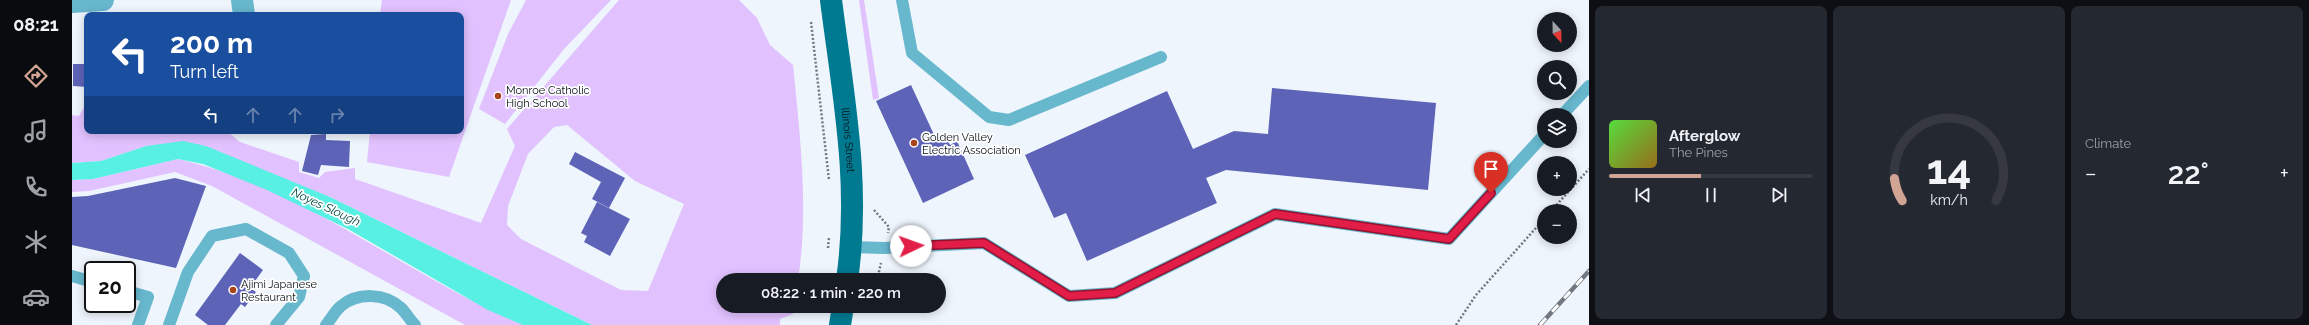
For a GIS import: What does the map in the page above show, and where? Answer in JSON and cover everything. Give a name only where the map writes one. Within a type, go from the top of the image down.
[{"type":"main road","name":"Illinois Street","points":[[831,0],[852,167],[852,247],[848,273]]},
{"type":"main road","points":[[840,325],[842,313]]},
{"type":"street","points":[[72,2],[103,0]]},
{"type":"street","points":[[242,0],[244,12]]},
{"type":"lane","points":[[902,0],[912,53],[989,117],[1009,120],[1161,57]]},
{"type":"lane","points":[[1569,108],[1589,86]]},
{"type":"lane","points":[[852,247],[884,248],[984,243],[1069,296],[1115,293],[1275,214],[1449,239],[1537,143]]},
{"type":"lane","points":[[169,325],[188,272],[212,236],[246,229],[289,253],[304,276],[299,297],[276,325]]},
{"type":"lane","points":[[72,276],[84,279]]},
{"type":"lane","points":[[136,294],[148,297],[138,325]]},
{"type":"lane","points":[[326,325],[341,306],[357,297],[372,296],[385,299],[401,308],[415,325]]},
{"type":"path","points":[[811,21],[830,183]]},
{"type":"path","points":[[1557,204],[1589,169]]},
{"type":"path","points":[[1456,325],[1476,295],[1537,227]]},
{"type":"path","points":[[828,254],[829,230]]},
{"type":"shaded area","points":[[382,0],[511,0],[449,177],[367,162],[370,134],[464,134],[464,12],[380,12]]},
{"type":"shaded area","points":[[526,0],[611,0],[564,49],[505,124],[479,109],[508,34]]},
{"type":"shaded area","points":[[619,0],[739,0],[757,18],[770,45],[793,65],[803,199],[803,226],[799,273],[716,273],[716,313],[793,313],[780,319],[780,325],[592,325],[330,197],[285,180],[146,146],[101,161],[72,163],[72,115],[79,116],[84,107],[84,134],[231,134],[240,142],[299,162],[299,172],[319,178],[325,172],[355,168],[355,179],[481,223],[515,146],[507,129]],"holes":[[[567,125],[635,181],[684,204],[648,291],[621,290],[521,239],[507,225],[508,206],[528,154],[554,127]]]},
{"type":"shaded area","points":[[859,0],[864,0],[879,98],[873,100]]},
{"type":"shaded area","points":[[178,159],[224,172],[269,190],[312,211],[480,305],[523,325],[465,325],[212,186],[175,172],[89,191],[72,192],[72,180],[93,179]]},
{"type":"water","name":"Noyes Slough","points":[[183,141],[206,146],[330,197],[592,325],[523,325],[488,310],[348,229],[267,190],[203,164],[178,159],[93,179],[72,180],[72,163],[101,161],[146,146]]},
{"type":"building","points":[[73,64],[84,64],[84,87],[73,86]]},
{"type":"building","points":[[911,85],[936,139],[945,135],[950,145],[957,141],[974,179],[923,203],[876,101]]},
{"type":"building","points":[[1272,88],[1436,103],[1428,190],[1226,170],[1206,178],[1217,203],[1087,261],[1066,213],[1054,218],[1025,155],[1167,91],[1193,149],[1234,131],[1268,134]]},
{"type":"building","points":[[326,134],[326,140],[350,141],[349,167],[321,165],[318,175],[302,171],[311,135]]},
{"type":"building","points":[[575,152],[625,178],[609,208],[592,199],[601,182],[569,164]]},
{"type":"building","points":[[175,178],[206,186],[176,268],[72,245],[72,197],[88,196]]},
{"type":"building","points":[[597,202],[630,219],[610,256],[584,242],[587,236],[581,233]]},
{"type":"building","name":"Ajimi Japanese Restaurant","points":[[240,253],[263,270],[250,288],[256,292],[245,307],[241,304],[225,325],[208,325],[195,315]]},
{"type":"railway","points":[[1540,325],[1589,271]]},
{"type":"place","name":"Monroe Catholic High School","points":[[498,96]]},
{"type":"place","name":"Golden Valley Electric Association","points":[[914,143]]},
{"type":"place","name":"Ajimi Japanese Restaurant","points":[[233,290]]},
{"type":"route","points":[[911,246],[984,243],[1069,296],[1115,293],[1275,214],[1449,239],[1491,193]]}]
